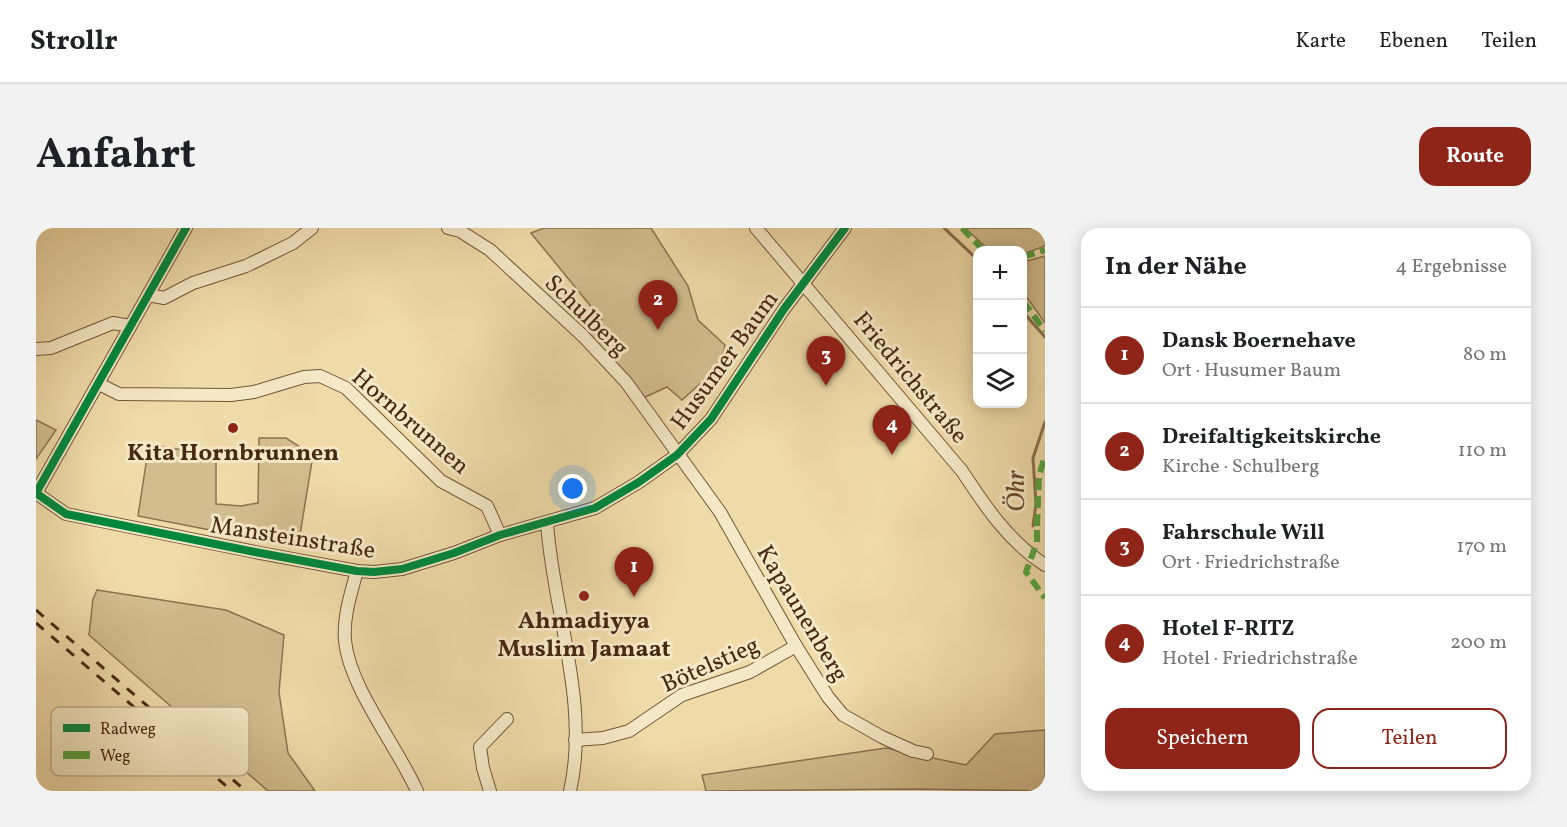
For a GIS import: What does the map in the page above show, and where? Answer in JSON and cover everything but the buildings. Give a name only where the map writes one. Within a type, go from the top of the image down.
[{"type":"street","points":[[36,493],[186,228]]},
{"type":"street","points":[[148,295],[164,298],[193,283],[246,266],[293,243],[309,228]]},
{"type":"street","name":"Schulberg","points":[[448,228],[460,231],[490,250],[583,336],[626,382],[677,455]]},
{"type":"street","name":"Friedrichstraße","points":[[756,228],[962,471],[989,511],[1030,556],[1045,565]]},
{"type":"street","name":"Husumer Baum","points":[[547,523],[595,508],[639,482],[677,455],[711,419],[742,369],[845,228]]},
{"type":"street","points":[[36,348],[51,348],[113,323],[130,326]]},
{"type":"street","name":"Hornbrunnen","points":[[99,384],[119,394],[231,395],[254,392],[304,377],[320,376],[346,388],[441,481],[487,506],[500,535]]},
{"type":"street","name":"Kapaunenberg","points":[[677,455],[720,512],[796,646],[828,697],[843,715],[882,737],[913,751],[927,754]]},
{"type":"street","name":"Mansteinstraße","points":[[36,493],[66,514],[357,571],[402,569],[454,553],[500,535],[547,523]]},
{"type":"street","points":[[547,523],[549,557],[568,662],[575,740],[575,766],[570,791]]},
{"type":"street","points":[[357,571],[347,611],[345,639],[350,666],[417,791]]},
{"type":"street","name":"Bötelstieg","points":[[575,740],[603,738],[629,731],[682,695],[750,672],[796,646]]},
{"type":"street","points":[[490,791],[480,747],[507,719]]},
{"type":"shaded area","points":[[544,228],[651,228],[688,286],[698,320],[725,345],[715,368],[682,400],[667,387],[641,399],[586,334],[602,320],[531,233]]},
{"type":"shaded area","points":[[965,228],[1045,228],[1045,246],[1027,253],[1027,246],[985,246]]},
{"type":"shaded area","points":[[1045,256],[1045,323],[1027,298],[1027,261]]},
{"type":"shaded area","points":[[36,420],[56,430],[36,459]]},
{"type":"shaded area","points":[[259,438],[286,438],[313,455],[298,547],[138,516],[149,444],[216,456],[216,504],[241,506],[258,503]]},
{"type":"shaded area","points":[[97,590],[226,610],[284,635],[279,692],[288,753],[315,791],[268,791],[249,774],[249,707],[172,707],[89,635],[93,599]]},
{"type":"shaded area","points":[[1045,730],[1045,791],[912,789],[706,791],[702,775],[886,748],[966,765],[995,734]]},
{"type":"waterway","name":"Öhr","points":[[944,228],[973,255]]},
{"type":"waterway","name":"Öhr","points":[[1027,317],[1045,337]]},
{"type":"waterway","name":"Öhr","points":[[1033,526],[1036,504],[1033,458],[1045,422]]},
{"type":"railway","points":[[36,610],[149,707]]},
{"type":"railway","points":[[36,623],[134,707]]},
{"type":"railway","points":[[214,776],[232,791]]},
{"type":"railway","points":[[229,776],[246,791]]},
{"type":"marked path","points":[[962,228],[979,246]]},
{"type":"marked path","points":[[1027,256],[1045,250]]},
{"type":"marked path","points":[[1027,306],[1045,331]]},
{"type":"marked path","points":[[1037,526],[1039,476],[1045,456]]},
{"type":"marked path","points":[[1037,530],[1037,542],[1026,572],[1045,598]]},
{"type":"cycle path","points":[[36,493],[186,228]]},
{"type":"cycle path","points":[[36,493],[66,514],[255,552],[357,571],[374,572],[402,569],[454,553],[500,535],[595,508],[639,482],[677,455],[711,419],[784,309],[845,228]]},
{"type":"place","name":"Dreifaltigkeitskirche","points":[[658,330]]},
{"type":"place","name":"Fahrschule Will","points":[[826,386]]},
{"type":"place","name":"Kita Hornbrunnen","points":[[233,428]]},
{"type":"place","name":"Hotel F-RITZ","points":[[892,455]]},
{"type":"place","name":"Ahmadiyya Muslim Jamaat","points":[[584,596]]},
{"type":"place","name":"Dansk Boernehave","points":[[634,597]]}]
